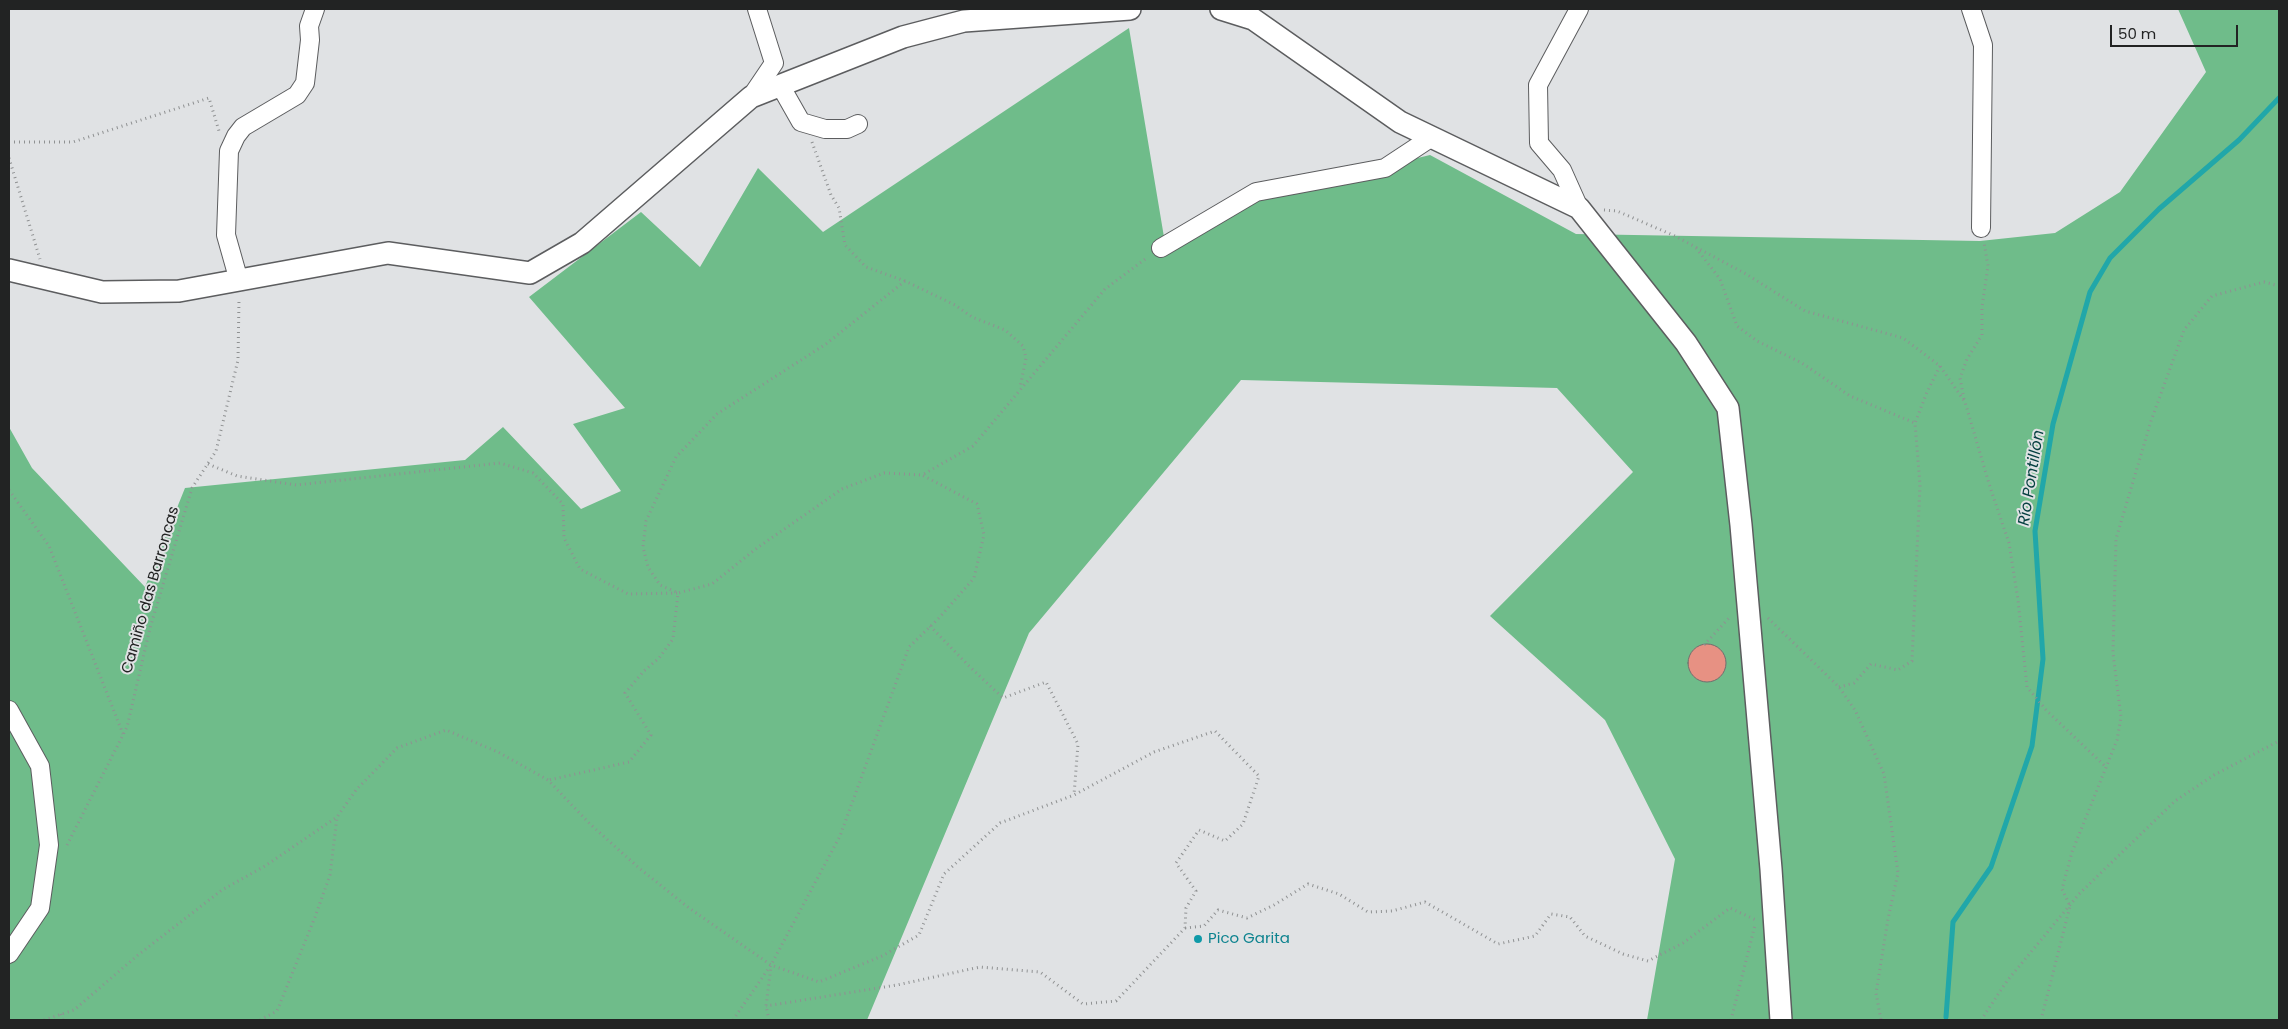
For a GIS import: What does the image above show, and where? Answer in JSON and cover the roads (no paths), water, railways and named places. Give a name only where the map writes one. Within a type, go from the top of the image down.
[{"type":"street","points":[[239,281],[226,235],[229,151],[236,136],[243,127],[297,95],[305,83],[310,40],[308,26],[315,9]]},
{"type":"street","points":[[9,270],[102,292],[178,291],[388,253],[530,273],[582,243],[751,96],[774,63],[757,9]]},
{"type":"street","points":[[751,96],[903,36],[964,15],[1130,9]]},
{"type":"street","points":[[1221,9],[1253,19],[1400,122],[1579,208]]},
{"type":"street","points":[[1579,9],[1538,85],[1539,143],[1562,170],[1579,208],[1686,343],[1728,408],[1748,598],[1765,918],[1781,1020]]},
{"type":"street","points":[[1971,9],[1983,45],[1981,228]]},
{"type":"street","points":[[780,85],[802,122],[825,129],[847,128],[858,124]]},
{"type":"street","points":[[1161,248],[1256,192],[1385,168],[1432,137]]},
{"type":"street","points":[[9,710],[40,766],[49,845],[40,908],[9,954]]},
{"type":"waterway","name":"Río Pontillón","points":[[1946,1017],[1953,922],[1991,867],[2032,746],[2043,659],[2035,531],[2053,424],[2090,292],[2110,258],[2159,209],[2239,140],[2279,98]]},
{"type":"place","name":"Pico Garita","points":[[1198,939]]}]
